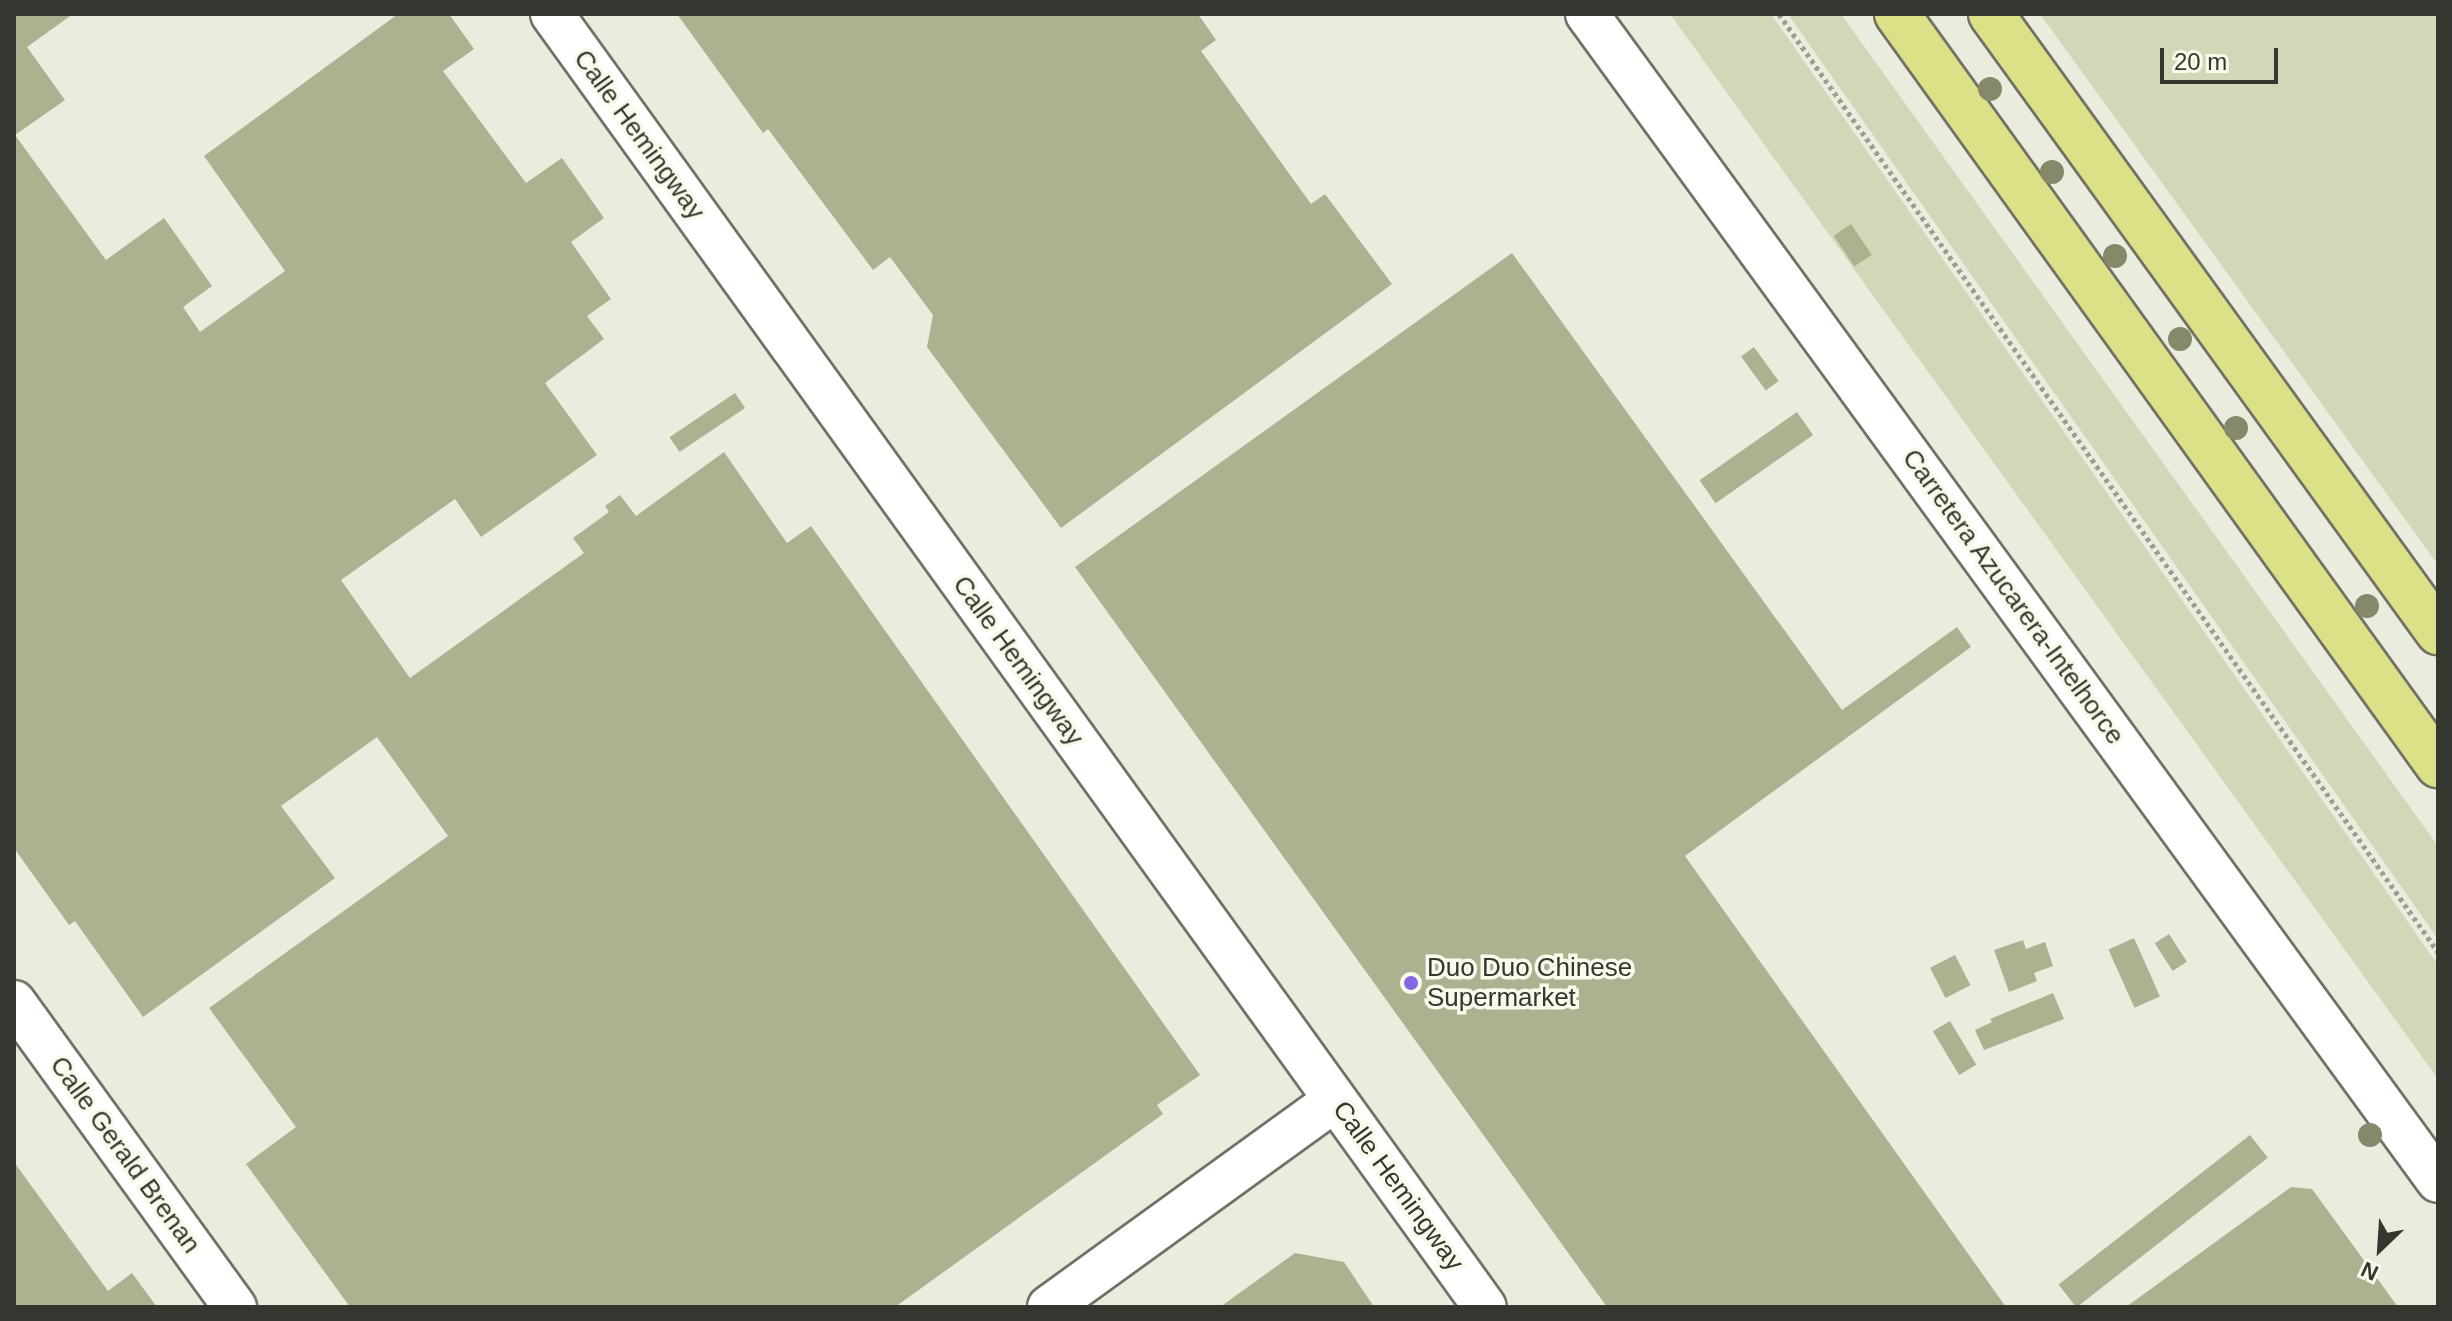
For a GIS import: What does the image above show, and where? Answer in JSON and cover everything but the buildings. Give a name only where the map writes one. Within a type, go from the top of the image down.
[{"type":"main road","points":[[1897,14],[2438,765]]},
{"type":"main road","points":[[1991,14],[2438,632]]},
{"type":"street","name":"Calle Hemingway","points":[[552,14],[1485,1307]]},
{"type":"street","name":"Carretera Azucarera-Intelhorce","points":[[1587,14],[2438,1181]]},
{"type":"street","name":"Calle Gerald Brenan","points":[[14,1002],[235,1307]]},
{"type":"street","points":[[1049,1307],[1335,1100]]},
{"type":"path","points":[[1779,14],[2438,952]]},
{"type":"green space","points":[[1670,14],[1771,14],[2438,965],[2438,1079]]},
{"type":"green space","points":[[1788,14],[1841,14],[2438,846],[2438,939]]},
{"type":"green space","points":[[2040,14],[2438,14],[2438,565]]},
{"type":"place","name":"Duo Duo Chinese Supermarket","points":[[1411,983]]}]
